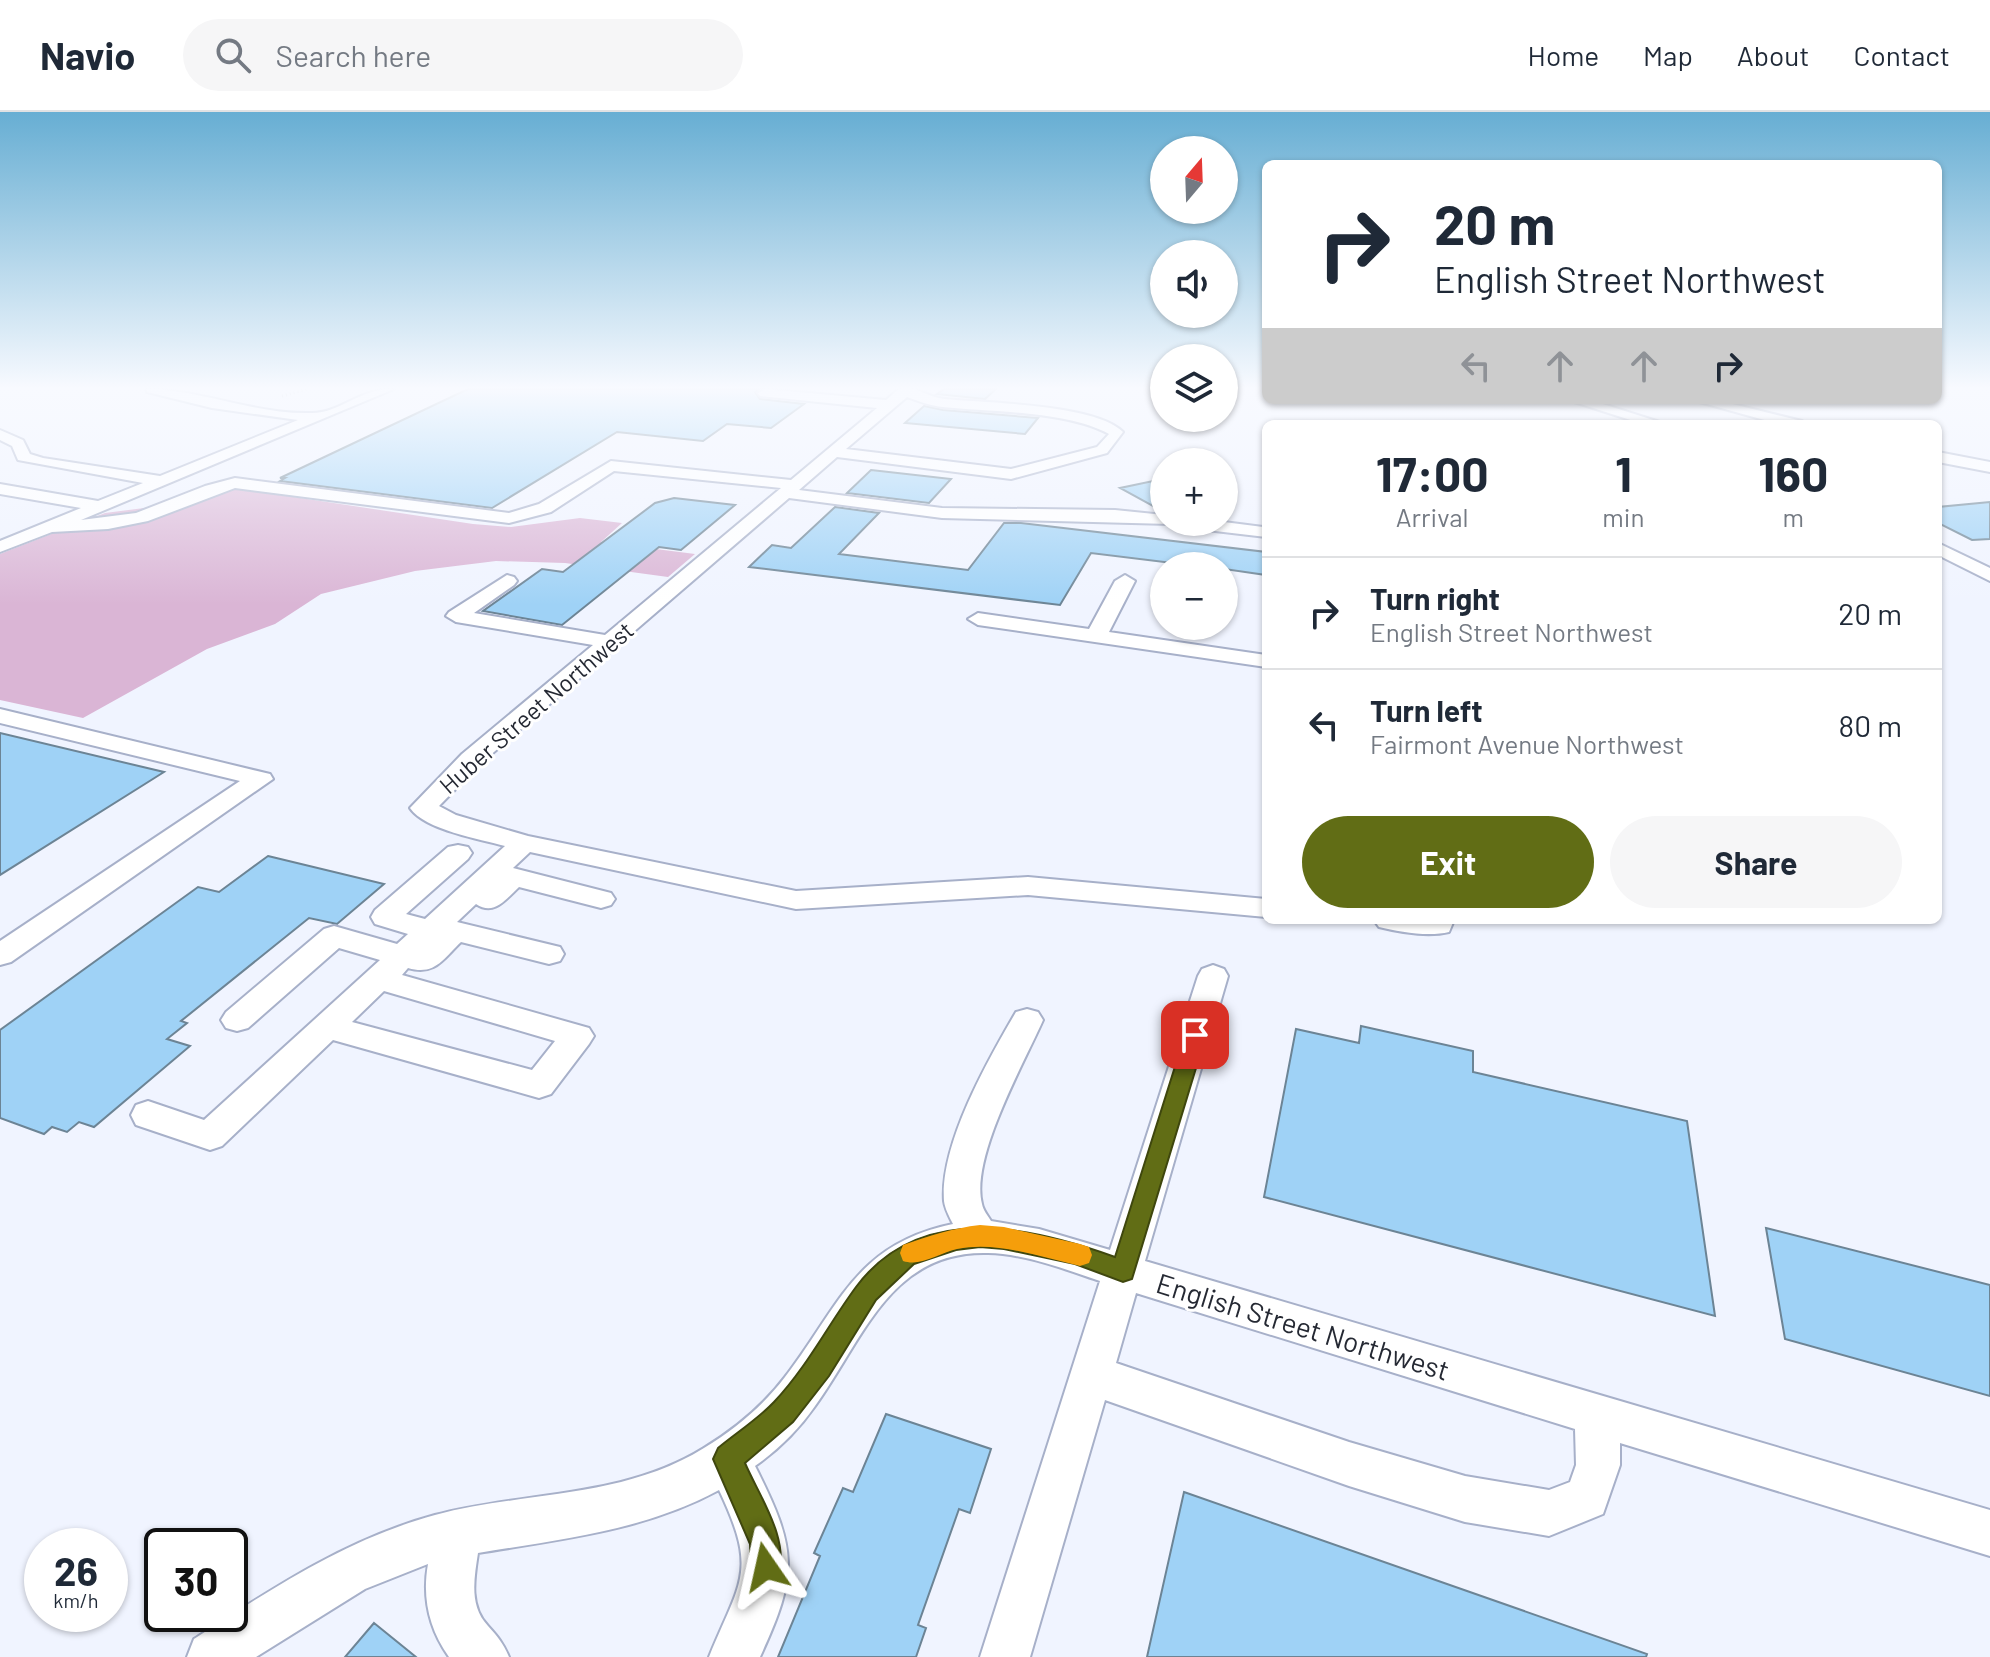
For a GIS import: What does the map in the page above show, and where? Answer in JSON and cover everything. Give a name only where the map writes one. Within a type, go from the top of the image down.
[{"type":"street","points":[[38,461],[162,481]]},
{"type":"street","points":[[0,547],[210,461]]},
{"type":"street","name":"Huber Street Northwest","points":[[823,461],[471,759],[436,791],[423,808],[447,821],[524,843],[796,900],[1028,886],[1262,908]]},
{"type":"street","points":[[907,461],[1011,474],[1060,461]]},
{"type":"street","points":[[1959,461],[1990,467]]},
{"type":"street","points":[[50,527],[141,518],[219,486],[235,483],[509,518],[545,508],[611,466],[791,489],[942,513],[1115,515],[1150,519]]},
{"type":"street","points":[[0,489],[100,506]]},
{"type":"street","points":[[1238,529],[1262,532]]},
{"type":"street","points":[[1942,550],[1990,575]]},
{"type":"street","points":[[507,581],[456,616],[611,642]]},
{"type":"street","points":[[1096,636],[1125,581]]},
{"type":"street","points":[[978,619],[1262,660]]},
{"type":"street","points":[[1179,648],[1182,640]]},
{"type":"street","points":[[0,716],[261,779],[0,955]]},
{"type":"street","points":[[442,931],[524,843]]},
{"type":"street","points":[[458,853],[385,917],[549,954]]},
{"type":"street","points":[[148,1115],[210,1136],[404,956],[513,877],[601,899]]},
{"type":"street","points":[[237,1020],[334,936],[404,956]]},
{"type":"street","points":[[1005,1657],[1213,976]]},
{"type":"street","points":[[328,1027],[539,1085],[578,1036],[379,979]]},
{"type":"street","points":[[980,1236],[963,1206],[963,1182],[971,1146],[1027,1020]]},
{"type":"street","name":"English Street Northwest","points":[[212,1657],[310,1594],[373,1561],[434,1539],[636,1502],[703,1474],[728,1459],[783,1412],[819,1367],[867,1292],[887,1271],[905,1256],[927,1247],[980,1236],[1004,1238],[1075,1254],[1990,1533]]},
{"type":"street","points":[[1091,1375],[1349,1464],[1465,1499],[1549,1513],[1587,1498],[1598,1465],[1597,1415]]},
{"type":"street","points":[[728,1459],[765,1544],[766,1567],[761,1591],[734,1657]]},
{"type":"street","points":[[459,1534],[451,1565],[450,1599],[454,1623],[468,1644],[484,1657]]},
{"type":"shaded area","points":[[234,488],[473,524],[511,527],[580,518],[622,523],[601,542],[695,554],[668,577],[565,563],[496,561],[415,571],[321,594],[275,624],[207,649],[83,718],[0,700],[0,554],[105,513],[191,502]]},
{"type":"building","points":[[316,461],[569,461],[492,508],[280,481],[285,478],[280,478]]},
{"type":"building","points":[[871,470],[951,479],[929,503],[847,493]]},
{"type":"building","points":[[1150,482],[1150,504],[1120,488]]},
{"type":"building","points":[[674,498],[735,505],[681,550],[659,547],[562,625],[483,611],[542,569],[563,572],[655,503]]},
{"type":"building","points":[[1990,502],[1990,539],[1972,540],[1942,525],[1942,507]]},
{"type":"building","points":[[835,507],[879,513],[839,554],[968,570],[1004,523],[1021,523],[1262,552],[1262,574],[1238,571],[1238,552],[1150,552],[1150,560],[1091,553],[1060,605],[749,567],[772,545],[791,548]]},
{"type":"building","points":[[0,733],[164,772],[0,875]]},
{"type":"building","points":[[268,856],[384,884],[337,924],[309,918],[181,1021],[187,1023],[167,1039],[190,1046],[94,1127],[79,1122],[67,1132],[52,1127],[44,1134],[0,1118],[0,1030],[198,887],[219,892]]},
{"type":"building","points":[[1361,1026],[1473,1051],[1473,1072],[1687,1121],[1715,1316],[1264,1197],[1296,1029],[1359,1043]]},
{"type":"building","points":[[1766,1228],[1990,1285],[1990,1396],[1785,1339]]},
{"type":"building","points":[[886,1414],[991,1449],[970,1513],[959,1509],[918,1625],[926,1628],[916,1657],[778,1657],[820,1556],[814,1553],[843,1488],[853,1492]]},
{"type":"building","points":[[1184,1492],[1647,1654],[1646,1657],[1147,1657]]},
{"type":"building","points":[[374,1623],[416,1657],[345,1657]]},
{"type":"slow traffic","points":[[912,1253],[956,1239],[980,1236],[1004,1238],[1080,1255]]},
{"type":"route","points":[[766,1567],[765,1544],[728,1459],[765,1431],[783,1412],[819,1367],[867,1292],[905,1256],[956,1239],[980,1236],[1004,1238],[1075,1254],[1123,1271],[1195,1035]]}]
